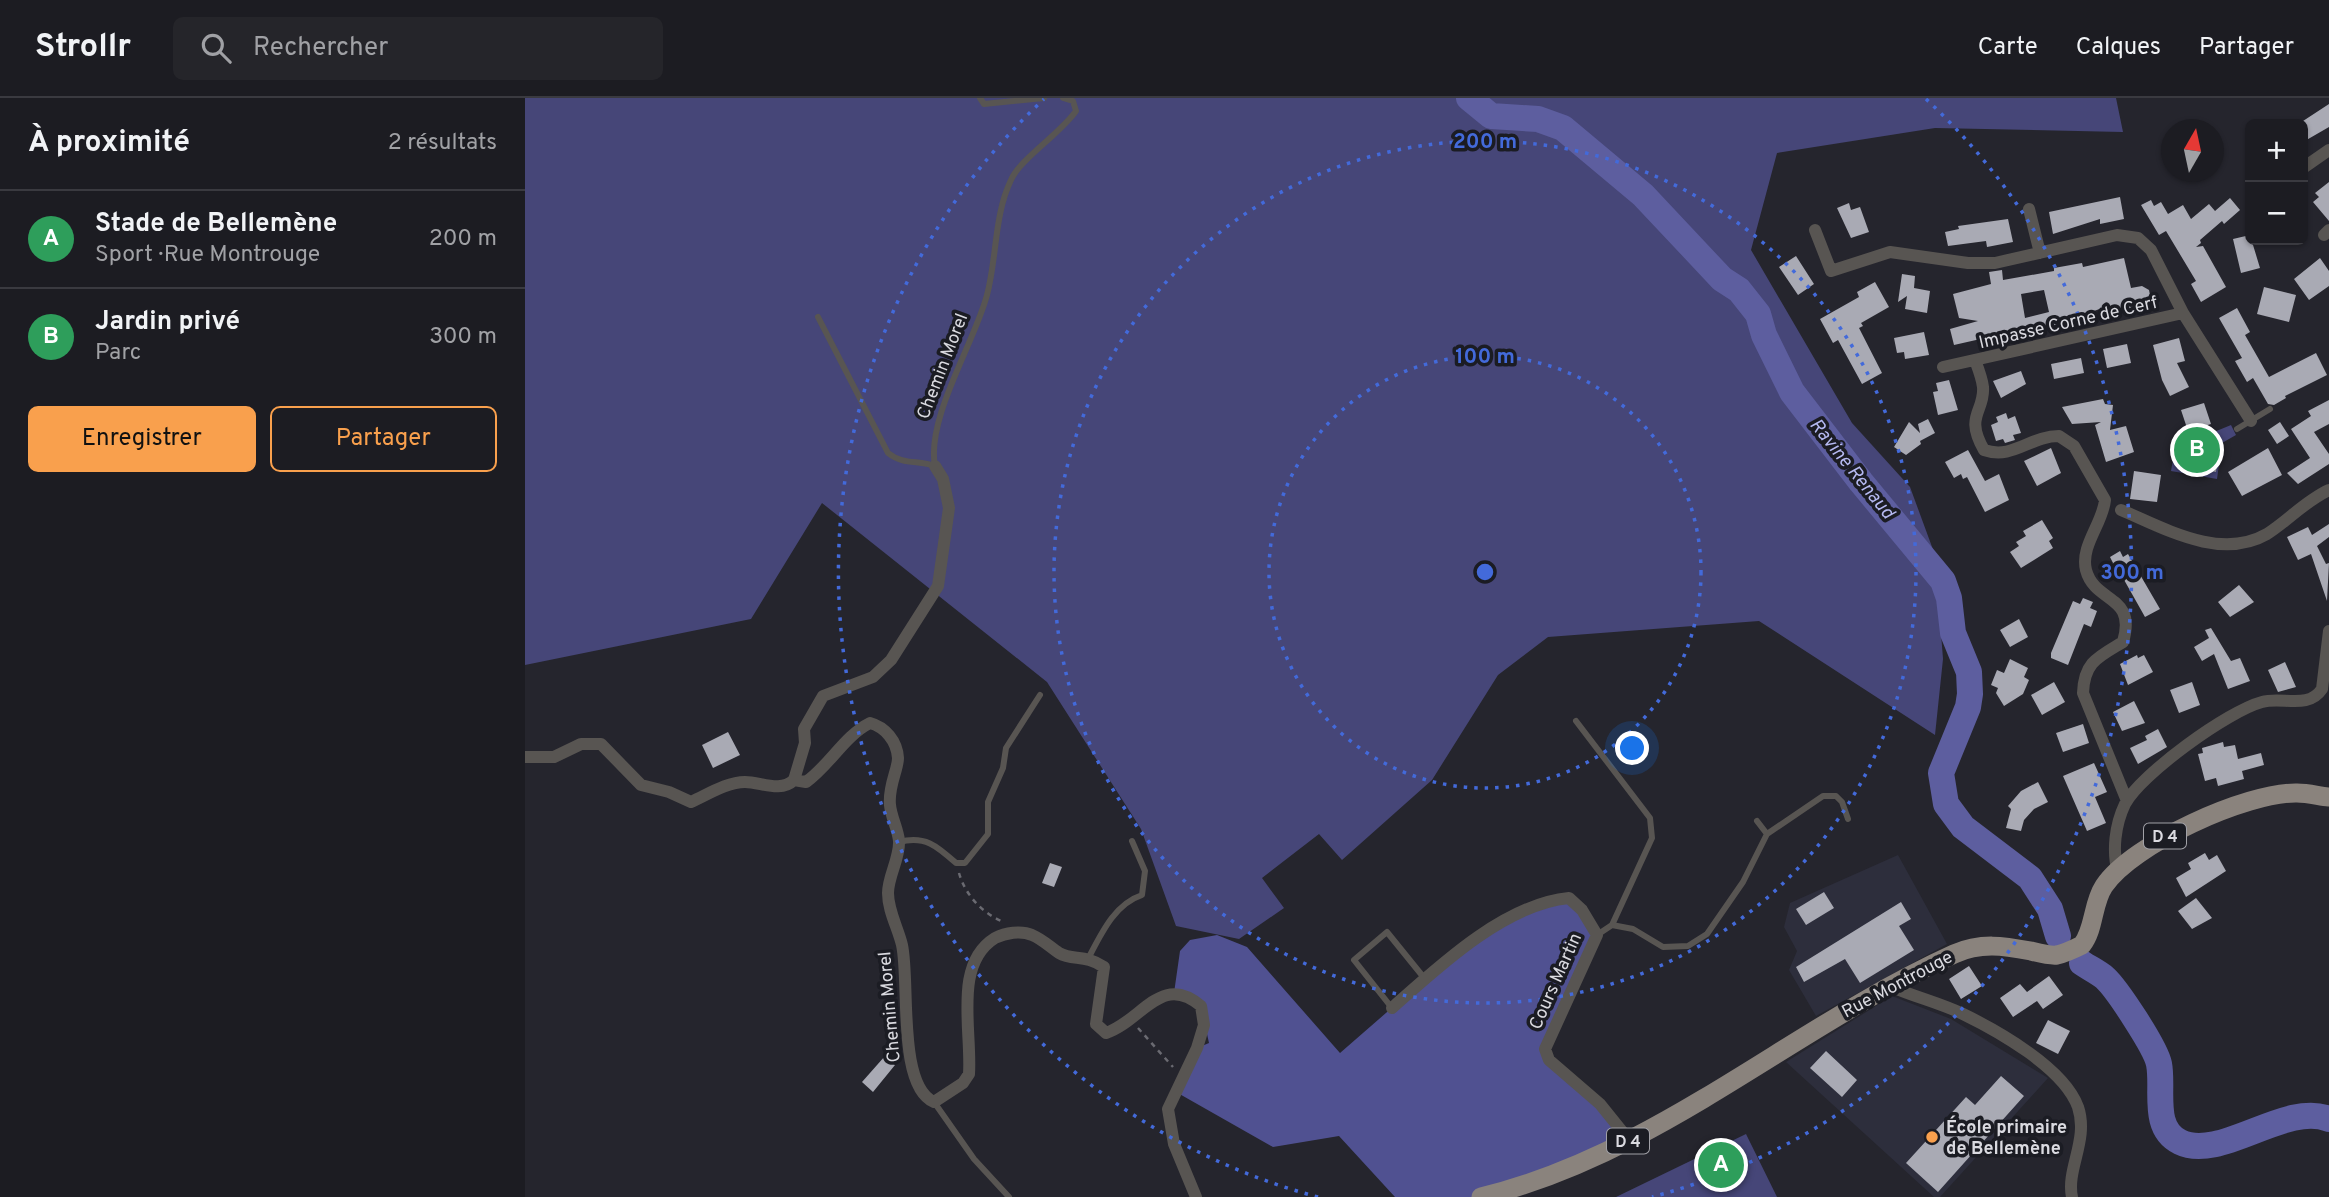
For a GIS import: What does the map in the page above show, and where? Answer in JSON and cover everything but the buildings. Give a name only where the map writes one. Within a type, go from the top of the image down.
[{"type":"main road","name":"Rue Montrouge","points":[[1481,1197],[1512,1193],[1573,1169],[1629,1140],[1765,1061],[1821,1024],[1967,948],[2000,945],[2055,956],[2082,945],[2105,883],[2147,845],[2216,814],[2296,793],[2329,797]]},
{"type":"street","points":[[2308,165],[2329,150]]},
{"type":"street","points":[[2029,209],[2040,253]]},
{"type":"street","name":"Impasse Corne de Cerf","points":[[1815,230],[1831,271],[1890,252],[1968,264],[1995,263],[2117,235],[2138,238],[2151,250],[2183,313],[2251,421]]},
{"type":"street","name":"Impasse Corne de Cerf","points":[[2127,802],[2083,693],[2083,674],[2096,659],[2123,642],[2128,624],[2125,613],[2092,582],[2086,570],[2085,558],[2105,500],[2074,446],[2059,436],[2036,440],[2015,451],[1998,454],[1984,450],[1976,437],[1975,414],[1983,389],[1975,360],[2183,313]]},
{"type":"street","points":[[1943,367],[1975,360]]},
{"type":"street","name":"Chemin Morel","points":[[934,1102],[925,1098],[915,1081],[909,1048],[902,946],[888,892],[899,842],[890,806],[890,781],[898,758],[890,735],[881,726],[870,723],[852,736],[824,769],[806,782],[794,780],[805,743],[804,729],[823,696],[873,677],[891,660],[938,586],[949,508],[943,479],[935,466]]},
{"type":"street","points":[[2121,510],[2179,534],[2204,542],[2230,545],[2266,534],[2309,499],[2329,489]]},
{"type":"street","points":[[2118,873],[2115,860],[2118,821],[2134,791],[2209,728],[2264,701],[2300,702],[2318,696],[2322,689],[2329,631]]},
{"type":"street","points":[[525,757],[561,756],[581,744],[601,744],[641,785],[669,792],[691,802],[736,783],[788,786],[794,780]]},
{"type":"street","name":"Cours Martin","points":[[1392,1008],[1425,979],[1503,921],[1547,900],[1569,898],[1582,910],[1597,935],[1545,1049],[1549,1060],[1600,1104],[1629,1140]]},
{"type":"street","points":[[934,1102],[963,1083],[969,1074],[968,977],[974,959],[984,946],[999,936],[1030,933],[1062,954],[1090,957],[1104,967],[1096,1024],[1106,1033],[1132,1020],[1156,997],[1174,993],[1190,997],[1201,1006],[1204,1025],[1185,1079],[1168,1109],[1168,1124],[1196,1197]]},
{"type":"street","points":[[1892,987],[1961,1013],[2006,1037],[2054,1073],[2077,1107],[2080,1123],[2080,1152],[2072,1177],[2072,1197]]},
{"type":"lane","points":[[980,98],[984,104],[1044,98]]},
{"type":"lane","name":"Chemin Morel","points":[[935,466],[932,448],[938,425],[987,297],[1004,196],[1012,177],[1066,125],[1076,111],[1073,101],[1063,98]]},
{"type":"lane","points":[[818,317],[888,453],[899,462],[923,462],[935,466]]},
{"type":"lane","points":[[2237,429],[2270,409]]},
{"type":"lane","points":[[899,842],[911,839],[933,842],[955,863],[965,863],[988,834],[988,802],[1003,768],[1006,748],[1039,695]]},
{"type":"lane","points":[[1576,721],[1650,818],[1652,838],[1612,925],[1597,935]]},
{"type":"lane","points":[[1612,925],[1633,929],[1663,947],[1688,946],[1707,934],[1743,882],[1767,834],[1823,796],[1836,796],[1842,802],[1848,819]]},
{"type":"lane","points":[[1756,821],[1767,834]]},
{"type":"lane","points":[[1090,957],[1107,923],[1127,900],[1142,895],[1145,871],[1132,842]]},
{"type":"lane","points":[[1392,1008],[1355,960],[1387,932],[1425,979]]},
{"type":"lane","points":[[934,1102],[974,1159],[1009,1197]]},
{"type":"path","points":[[955,863],[960,878],[976,903],[986,914],[1006,923],[1014,933]]},
{"type":"path","points":[[1132,1020],[1152,1047],[1185,1079]]},
{"type":"shaded area","points":[[525,98],[2116,98],[2123,132],[1935,128],[1777,153],[1751,250],[1852,423],[1910,487],[1935,555],[1943,659],[1935,735],[1759,621],[1548,637],[1498,675],[1432,780],[1342,860],[1319,834],[1262,878],[1284,908],[1239,939],[1176,926],[1141,829],[1047,682],[822,503],[751,619],[525,665]]},
{"type":"shaded area","points":[[2231,425],[2236,435],[2222,443],[2217,479],[2171,471],[2175,448]]},
{"type":"shaded area","points":[[1898,855],[1947,944],[1816,1016],[1789,970],[1797,951],[1784,927],[1790,903]]},
{"type":"shaded area","points":[[1569,898],[1597,935],[1545,1049],[1629,1140],[1481,1197],[1395,1197],[1339,1136],[1273,1147],[1176,1092],[1197,1048],[1209,1043],[1201,1006],[1174,993],[1180,951],[1190,940],[1217,935],[1247,947],[1340,1053],[1425,979],[1503,921]]},
{"type":"shaded area","name":"École primaire de Bellemène","points":[[1892,996],[1951,1019],[2048,1078],[1940,1197],[1934,1197],[1786,1062]]},
{"type":"shaded area","points":[[1746,1134],[1777,1197],[1616,1197]]},
{"type":"waterway","name":"Ravine Renaud","points":[[1469,98],[1491,116],[1538,119],[1563,128],[1643,195],[1722,279],[1739,290],[1758,314],[1764,335],[1792,392],[1861,482],[1943,581],[1949,598],[1953,633],[1969,672],[1970,694],[1968,707],[1941,773],[1946,804],[1963,827],[2030,878],[2050,909],[2058,936]]},
{"type":"waterway","name":"Ravine Renaud","points":[[2082,963],[2111,984],[2151,1045],[2159,1064],[2162,1118],[2171,1136],[2180,1142],[2196,1146],[2214,1144],[2293,1118],[2312,1116],[2329,1119]]},
{"type":"place","name":"Jardin privé","points":[[2197,450]]},
{"type":"place","name":"École primaire de Bellemène","points":[[1932,1137]]},
{"type":"place","name":"Stade de Bellemène","points":[[1721,1165]]}]
